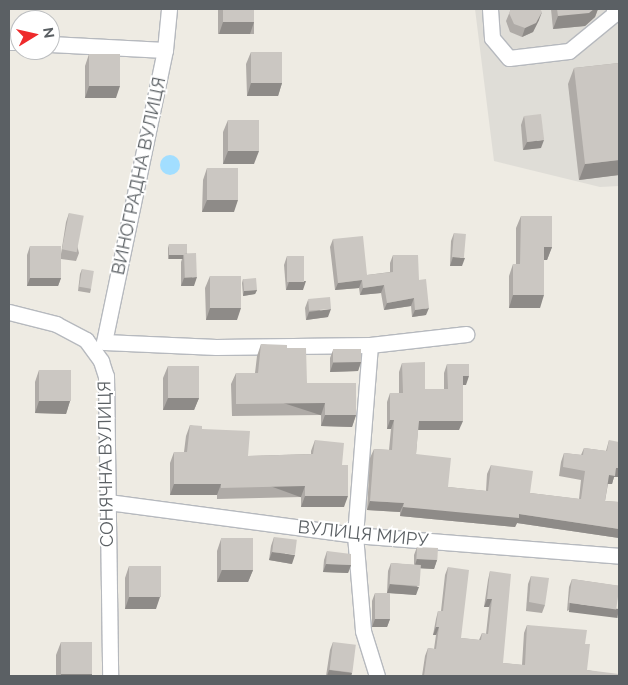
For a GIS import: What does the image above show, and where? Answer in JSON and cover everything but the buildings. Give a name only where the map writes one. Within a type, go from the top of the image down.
[{"type":"street","name":"ВИНОГРАДНА ВУЛИЦЯ","points":[[98,345],[165,50],[169,9]]},
{"type":"street","points":[[490,9],[492,38],[509,58],[569,51],[614,14],[614,9]]},
{"type":"street","points":[[60,45],[165,50]]},
{"type":"street","points":[[9,312],[56,324],[98,345],[216,347],[370,345],[466,334]]},
{"type":"street","name":"СОНЯЧНА ВУЛИЦЯ","points":[[98,345],[106,376],[110,676]]},
{"type":"street","points":[[370,345],[355,535],[363,631],[377,676]]},
{"type":"street","name":"ВУЛИЦЯ МИРУ","points":[[108,502],[355,535],[619,556]]},
{"type":"shaded area","points":[[475,9],[619,9],[619,186],[600,187],[494,161]]},
{"type":"water","points":[[170,155],[177,158],[180,165],[177,172],[170,175],[163,172],[160,165],[163,158]]}]
